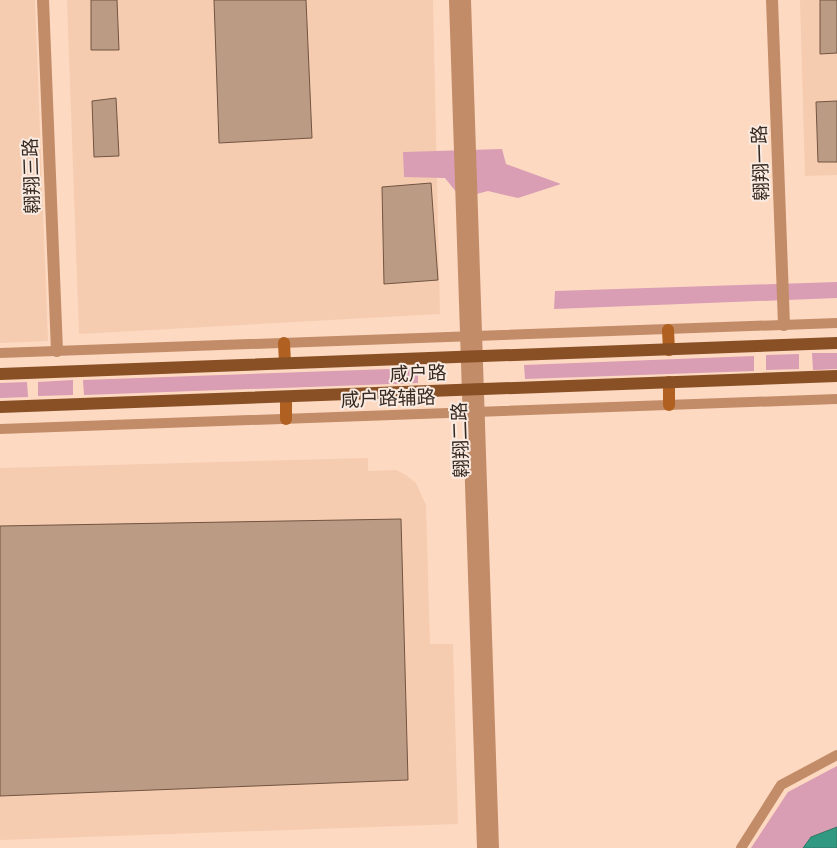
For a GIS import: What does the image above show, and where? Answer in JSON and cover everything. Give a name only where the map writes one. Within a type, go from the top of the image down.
[{"type":"main road","points":[[668,330],[669,350]]},
{"type":"main road","points":[[284,343],[285,364]]},
{"type":"main road","name":"咸户路","points":[[0,374],[837,343]]},
{"type":"main road","name":"咸户路","points":[[0,407],[837,376]]},
{"type":"main road","points":[[669,382],[669,405]]},
{"type":"main road","points":[[286,396],[286,419]]},
{"type":"street","name":"翱翔三路","points":[[42,0],[57,351]]},
{"type":"street","name":"翱翔二路","points":[[455,0],[493,848]]},
{"type":"street","name":"翱翔二路","points":[[465,0],[470,337]]},
{"type":"street","name":"翱翔一路","points":[[772,0],[784,325]]},
{"type":"street","points":[[0,353],[837,324]]},
{"type":"street","name":"咸户路辅路","points":[[0,429],[837,399]]},
{"type":"street","name":"翱翔二路","points":[[473,412],[483,848]]},
{"type":"street","points":[[741,848],[781,785],[837,755]]},
{"type":"shaded area","points":[[0,0],[35,0],[48,341],[0,343]]},
{"type":"shaded area","points":[[67,0],[433,0],[440,314],[79,334]]},
{"type":"shaded area","points":[[800,0],[837,0],[837,175],[805,176]]},
{"type":"shaded area","points":[[502,149],[506,164],[561,184],[518,198],[488,191],[461,198],[445,178],[404,177],[403,152]]},
{"type":"shaded area","points":[[837,282],[837,298],[554,309],[555,291]]},
{"type":"shaded area","points":[[812,353],[837,353],[837,369],[813,370]]},
{"type":"shaded area","points":[[799,354],[799,369],[766,370],[766,355]]},
{"type":"shaded area","points":[[754,356],[754,371],[525,379],[524,365]]},
{"type":"shaded area","points":[[418,368],[418,383],[84,395],[83,380]]},
{"type":"shaded area","points":[[73,380],[73,395],[38,396],[38,382]]},
{"type":"shaded area","points":[[27,382],[28,397],[0,398],[0,383]]},
{"type":"shaded area","points":[[368,458],[368,471],[396,470],[416,483],[426,505],[430,644],[453,644],[458,824],[0,840],[0,468]]},
{"type":"shaded area","points":[[837,766],[837,848],[751,848],[788,792]]},
{"type":"water","points":[[837,827],[837,848],[803,848],[811,837]]},
{"type":"building","points":[[91,0],[117,0],[119,50],[91,50]]},
{"type":"building","points":[[214,0],[306,0],[312,138],[219,143]]},
{"type":"building","points":[[820,0],[837,0],[837,53],[820,54]]},
{"type":"building","points":[[116,98],[119,156],[94,157],[92,101]]},
{"type":"building","points":[[837,101],[837,162],[818,162],[816,102]]},
{"type":"building","points":[[431,183],[438,280],[384,284],[382,187]]},
{"type":"building","points":[[401,519],[408,780],[0,796],[0,526]]}]
